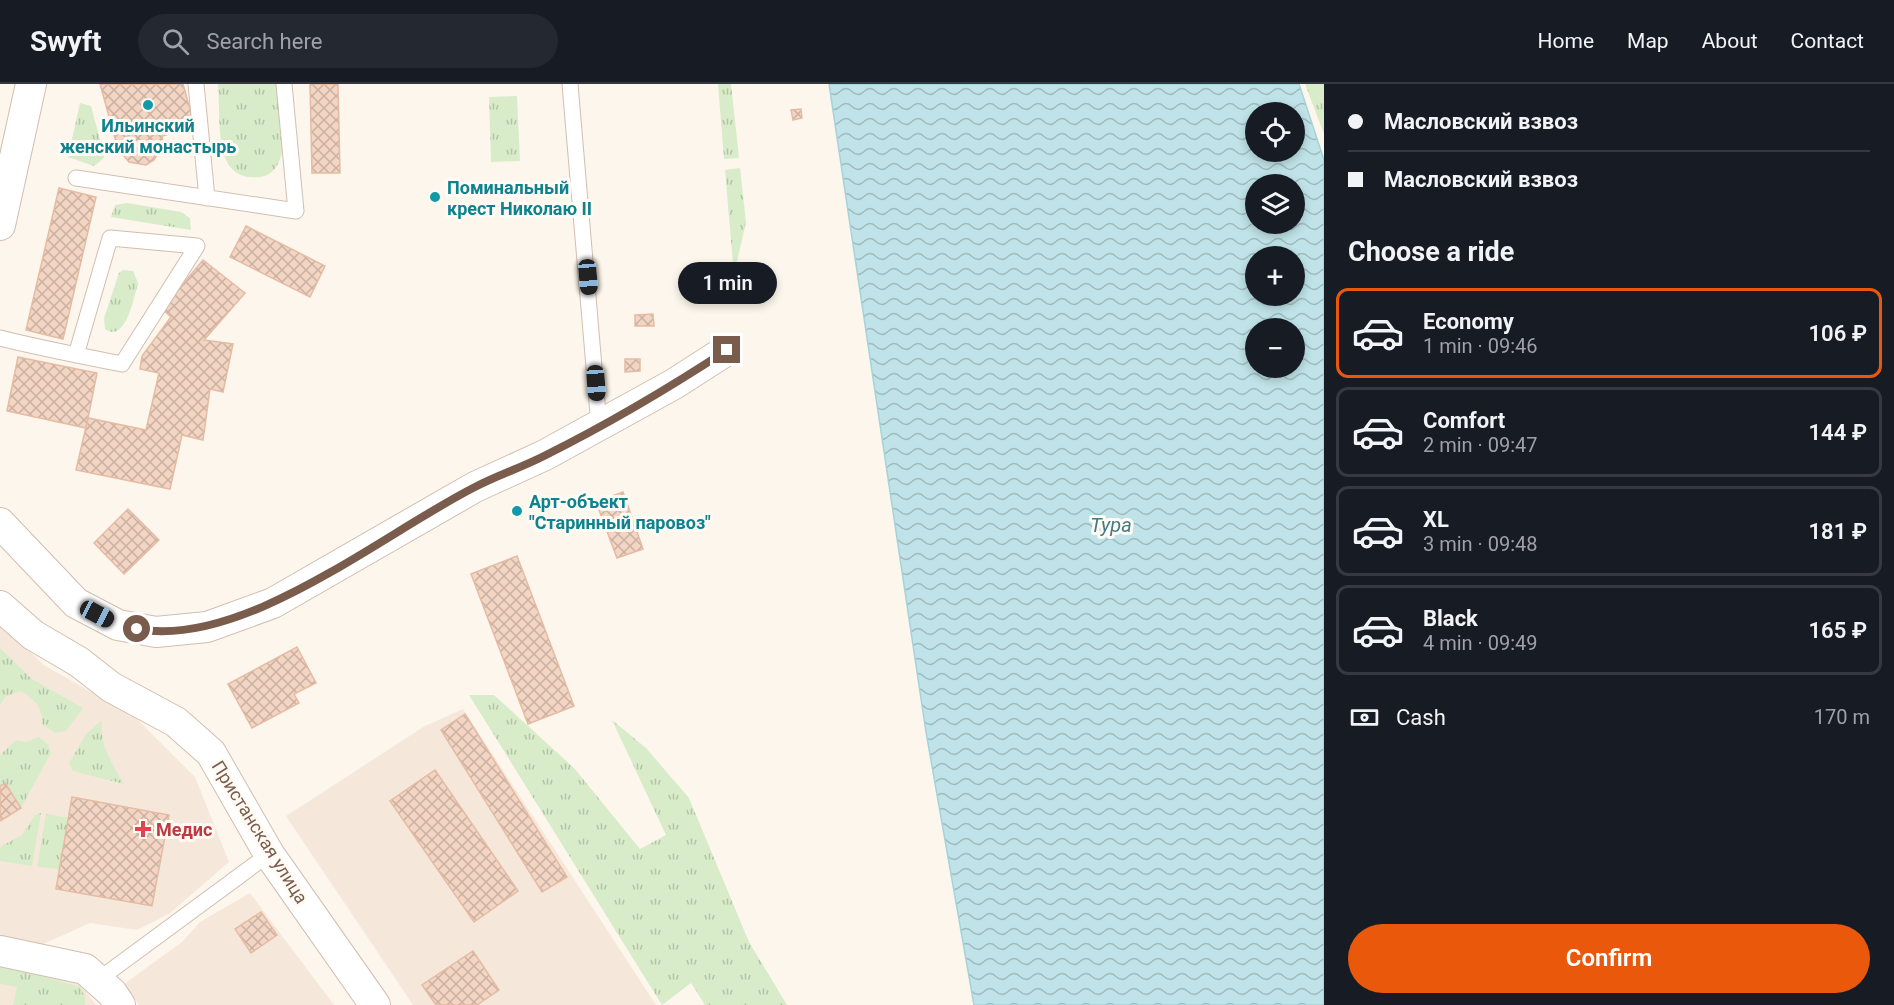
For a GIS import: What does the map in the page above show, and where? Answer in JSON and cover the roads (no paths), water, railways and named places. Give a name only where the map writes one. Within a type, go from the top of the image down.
[{"type":"street","points":[[0,225],[31,84]]},
{"type":"street","points":[[0,523],[76,603],[118,625],[156,632],[207,627],[273,603],[475,487],[545,455],[599,426],[674,384],[727,350]]},
{"type":"street","name":"Пристанская улица","points":[[0,606],[33,635],[79,662],[111,687],[176,722],[211,753],[269,854],[375,1005]]},
{"type":"street","points":[[0,951],[85,969],[120,1005]]},
{"type":"lane","points":[[196,84],[207,198]]},
{"type":"lane","points":[[76,178],[296,211],[284,84]]},
{"type":"lane","points":[[570,84],[599,426]]},
{"type":"lane","points":[[0,338],[76,355],[122,364],[197,246],[110,238],[76,355]]},
{"type":"lane","points":[[98,980],[269,854]]},
{"type":"water","name":"Тура","points":[[829,84],[1299,84],[1305,102],[1245,102],[1245,162],[1305,162],[1305,102],[1324,160],[1324,1005],[974,1005],[926,732]]},
{"type":"place","name":"Ильинский женский монастырь","points":[[148,105]]},
{"type":"place","name":"Поминальный крест Николаю II","points":[[435,197]]},
{"type":"place","name":"Арт-объект \"Старинный паровоз\"","points":[[517,511]]},
{"type":"place","name":"Медис","points":[[143,829]]}]
